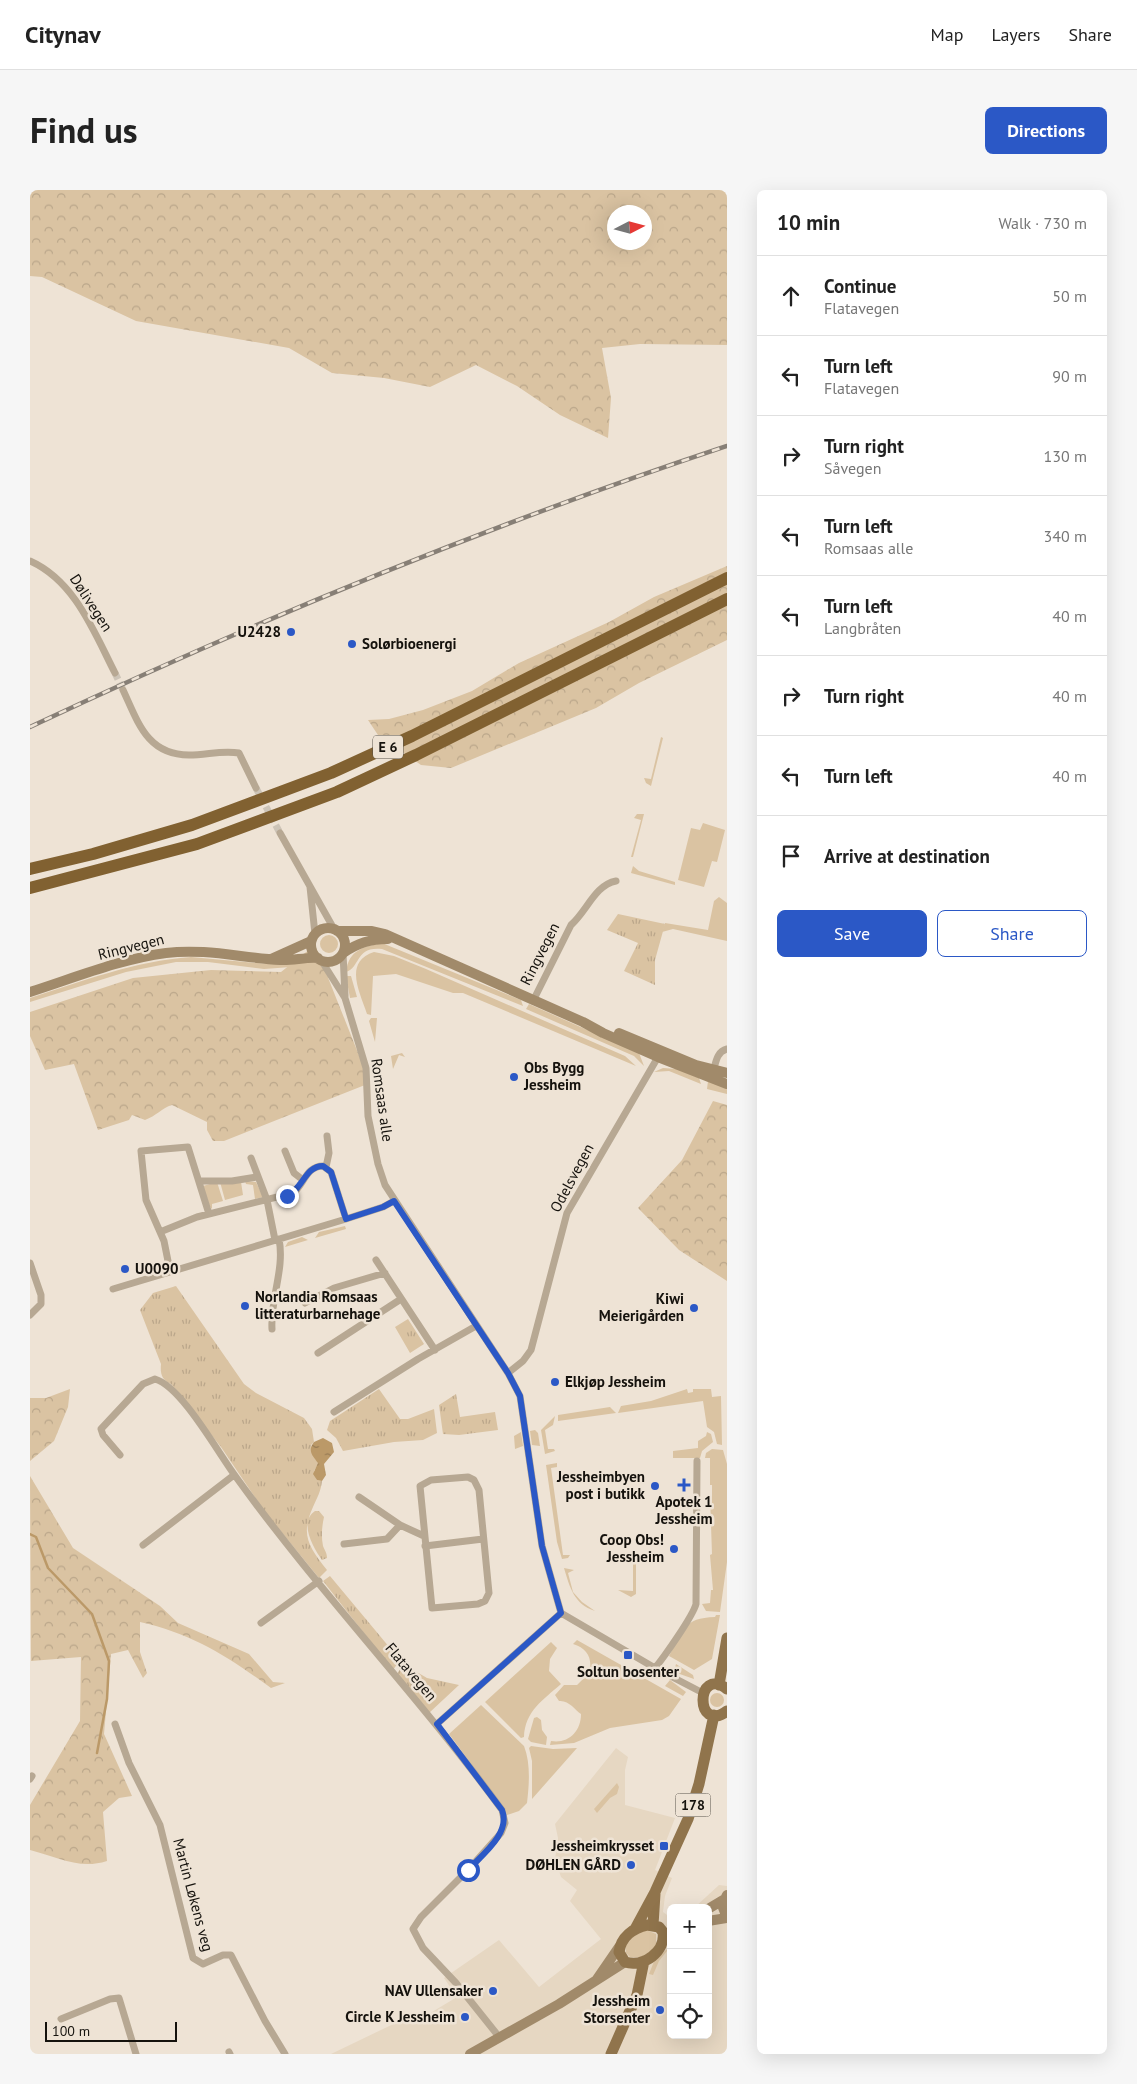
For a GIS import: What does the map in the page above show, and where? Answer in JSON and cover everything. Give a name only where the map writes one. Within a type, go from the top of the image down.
[{"type":"highway","name":"E 6","points":[[30,869],[93,854],[192,825],[331,773],[412,736],[727,578]]},
{"type":"highway","name":"E 6","points":[[30,888],[197,844],[337,792],[460,733],[727,599]]},
{"type":"main road","points":[[272,959],[313,937],[324,928],[336,930],[344,941],[343,953],[333,961],[320,959],[313,952],[313,937]]},
{"type":"main road","name":"Ringvegen","points":[[336,930],[372,931],[397,939],[658,1057],[713,1074],[727,1073]]},
{"type":"main road","name":"Ringvegen","points":[[343,953],[357,944],[370,940],[397,939]]},
{"type":"main road","name":"Ringvegen","points":[[30,992],[121,963],[166,953],[210,952],[272,959],[320,959]]},
{"type":"main road","name":"Ringvegen","points":[[583,1022],[605,1027],[696,1065],[727,1084]]},
{"type":"main road","points":[[727,1638],[723,1687],[709,1686],[703,1693],[702,1705],[708,1713],[714,1715],[727,1711]]},
{"type":"main road","name":"178","points":[[619,1947],[623,1940],[635,1929],[655,1892],[694,1803],[714,1715]]},
{"type":"main road","name":"178","points":[[644,1960],[654,1955],[666,1944],[655,1892]]},
{"type":"main road","points":[[712,1906],[725,1897]]},
{"type":"main road","points":[[712,1920],[727,1918],[722,1910],[725,1897]]},
{"type":"main road","points":[[635,1929],[662,1929]]},
{"type":"main road","points":[[596,1982],[619,1947]]},
{"type":"main road","points":[[619,1947],[620,1957],[625,1962],[634,1964],[644,1960]]},
{"type":"main road","points":[[611,2054],[637,1995],[644,1960]]},
{"type":"main road","points":[[470,2054],[596,1982],[625,1962]]},
{"type":"street","name":"Dølivegen","points":[[30,561],[57,578],[73,597],[115,673]]},
{"type":"street","points":[[123,690],[143,733],[155,745],[167,752],[189,755],[225,750],[239,753],[256,788]]},
{"type":"street","points":[[280,833],[336,930]]},
{"type":"street","name":"Ringvegen","points":[[533,1001],[571,925],[602,886],[616,881]]},
{"type":"street","points":[[310,886],[313,937]]},
{"type":"street","name":"Romsaas alle","points":[[343,953],[345,998],[366,1068],[368,1116],[378,1164],[394,1201],[508,1373],[520,1396],[542,1546],[561,1613]]},
{"type":"street","name":"Romsaas alle","points":[[320,959],[345,998]]},
{"type":"street","points":[[713,1074],[718,1055],[722,1050],[727,1049]]},
{"type":"street","name":"Odelsvegen","points":[[508,1373],[523,1361],[530,1350],[567,1213],[658,1057]]},
{"type":"street","points":[[326,1167],[329,1153],[327,1136]]},
{"type":"street","points":[[170,1271],[160,1232],[146,1200],[140,1152],[188,1147],[209,1214]]},
{"type":"street","points":[[285,1151],[294,1173],[303,1180]]},
{"type":"street","points":[[251,1158],[257,1177],[268,1200],[282,1255],[271,1317],[272,1329]]},
{"type":"street","points":[[160,1232],[209,1214],[293,1194],[303,1180],[318,1166],[326,1167],[331,1172],[346,1219]]},
{"type":"street","points":[[199,1181],[232,1181],[257,1177]]},
{"type":"street","points":[[113,1289],[346,1219],[383,1207],[394,1201]]},
{"type":"street","points":[[376,1260],[435,1350]]},
{"type":"street","points":[[30,1263],[41,1295],[41,1304],[30,1315]]},
{"type":"street","points":[[305,1303],[334,1288],[384,1273]]},
{"type":"street","points":[[318,1353],[401,1298]]},
{"type":"street","points":[[334,1412],[476,1326]]},
{"type":"street","name":"Flatavegen","points":[[120,1455],[103,1435],[101,1429],[143,1384],[156,1379],[168,1384],[234,1475],[437,1724],[502,1810],[505,1823],[501,1833],[468,1870],[421,1917],[413,1929],[423,1948],[456,1983],[500,2038]]},
{"type":"street","points":[[655,1668],[685,1622],[694,1614],[696,1604],[697,1461]]},
{"type":"street","points":[[143,1545],[234,1475]]},
{"type":"street","points":[[468,1477],[474,1480],[478,1490],[484,1539],[489,1593],[484,1601],[478,1604],[432,1608],[420,1486],[431,1480],[468,1477]]},
{"type":"street","points":[[359,1497],[400,1525],[424,1536]]},
{"type":"street","points":[[344,1544],[387,1539],[400,1525]]},
{"type":"street","points":[[425,1546],[484,1539]]},
{"type":"street","points":[[261,1623],[319,1581]]},
{"type":"street","points":[[437,1724],[561,1613],[655,1668],[703,1693]]},
{"type":"street","name":"Martin Løkens veg","points":[[115,1724],[129,1763],[160,1825],[193,1958],[203,1964],[223,1955],[231,1955],[285,2054]]},
{"type":"street","points":[[61,2019],[110,1999],[119,1998],[136,2054]]},
{"type":"shaded area","points":[[616,1748],[628,1757],[625,1770],[625,1805],[675,1818],[655,1870],[672,1878],[665,1896],[663,1912],[667,1915],[667,2039],[712,2039],[712,1904],[698,1904],[719,1885],[727,1886],[727,2054],[331,2054],[408,2017],[412,2024],[457,1997],[444,1978],[499,1940],[539,1987],[601,1939],[570,1901],[577,1890],[561,1877],[555,1859],[558,1838],[555,1824]]},
{"type":"green space","points":[[30,190],[727,190],[727,345],[640,344],[602,348],[611,398],[608,438],[560,415],[517,386],[476,365],[430,387],[384,378],[332,373],[289,348],[136,321],[42,277],[30,276]]},
{"type":"green space","points":[[727,566],[727,640],[639,683],[596,708],[451,768],[421,765],[378,735],[368,720],[389,719],[423,710],[472,691],[519,663],[609,622],[654,597]]},
{"type":"green space","points":[[661,737],[663,738],[651,786],[646,783],[644,778],[651,779]]},
{"type":"green space","points":[[637,814],[644,814],[633,857],[631,857],[641,820],[634,818]]},
{"type":"green space","points":[[703,823],[725,830],[717,862],[712,861],[704,887],[678,880],[691,828],[700,830]]},
{"type":"green space","points":[[633,866],[639,871],[675,882],[675,885],[631,873]]},
{"type":"green space","points":[[719,897],[727,903],[727,941],[673,929],[662,932],[665,923],[708,930],[714,901]]},
{"type":"green space","points":[[618,914],[665,924],[655,960],[655,985],[624,971],[638,943],[607,930]]},
{"type":"green space","points":[[325,935],[333,935],[338,940],[336,951],[325,953],[320,948],[320,940]]},
{"type":"green space","points":[[382,943],[521,1000],[523,1006],[382,949],[367,951],[346,972],[350,958],[358,950]]},
{"type":"green space","points":[[315,945],[370,1083],[224,1141],[213,1141],[207,1130],[207,1122],[172,1105],[145,1120],[132,1115],[129,1120],[98,1130],[74,1064],[45,1070],[30,1036],[30,1012],[133,978],[211,970],[281,972]]},
{"type":"green space","points":[[374,952],[394,956],[426,969],[625,1056],[636,1066],[463,993],[453,993],[396,974],[373,976],[371,1015],[367,1014],[356,979],[356,970],[359,963],[365,957]]},
{"type":"green space","points":[[191,957],[268,964],[296,961],[329,977],[324,979],[291,967],[264,969],[208,962],[176,962],[126,972],[30,1002],[30,998],[129,967]]},
{"type":"green space","points":[[346,976],[351,976],[357,997],[350,998]]},
{"type":"green space","points":[[529,1004],[639,1053],[644,1066],[634,1056],[526,1009]]},
{"type":"green space","points":[[371,1018],[377,1018],[375,1042],[369,1021]]},
{"type":"green space","points":[[402,1053],[405,1057],[399,1055],[393,1069],[391,1056]]},
{"type":"green space","points":[[663,1068],[677,1069],[699,1078],[701,1084],[669,1071],[654,1072]]},
{"type":"green space","points":[[708,1081],[727,1087],[727,1094],[707,1089]]},
{"type":"green space","points":[[713,1101],[727,1105],[727,1281],[679,1250],[638,1208],[682,1160]]},
{"type":"green space","points":[[245,1181],[256,1182],[263,1197],[255,1199],[253,1185],[246,1184]]},
{"type":"green space","points":[[217,1182],[223,1201],[212,1204],[212,1209],[203,1186]]},
{"type":"green space","points":[[220,1182],[241,1182],[243,1195],[225,1200]]},
{"type":"green space","points":[[345,1226],[346,1229],[315,1238],[319,1232]]},
{"type":"green space","points":[[302,1237],[308,1240],[285,1247],[288,1242]]},
{"type":"green space","points":[[176,1286],[244,1384],[256,1393],[304,1418],[312,1429],[314,1442],[311,1445],[315,1459],[319,1463],[314,1471],[317,1480],[322,1481],[320,1491],[309,1517],[307,1533],[311,1547],[327,1570],[319,1578],[265,1512],[221,1447],[171,1384],[162,1376],[161,1364],[140,1310],[153,1293]]},
{"type":"green space","points":[[408,1319],[424,1344],[410,1353],[395,1327]]},
{"type":"green space","points":[[70,1389],[68,1407],[54,1441],[30,1461],[30,1398],[46,1398]]},
{"type":"green space","points":[[379,1389],[400,1419],[408,1419],[434,1409],[437,1433],[423,1440],[394,1442],[343,1451],[336,1438],[327,1430],[330,1421]]},
{"type":"green space","points":[[687,1389],[688,1393],[693,1392],[693,1389],[711,1389],[712,1397],[721,1396],[722,1445],[717,1444],[714,1432],[707,1427],[703,1401],[618,1413],[621,1406],[651,1401]]},
{"type":"green space","points":[[456,1394],[460,1417],[495,1412],[498,1430],[459,1435],[443,1434],[439,1405]]},
{"type":"green space","points":[[610,1407],[616,1413],[558,1421],[558,1415]]},
{"type":"green space","points":[[555,1416],[553,1425],[545,1430],[548,1449],[554,1449],[555,1451],[545,1454],[541,1430]]},
{"type":"green space","points":[[535,1430],[538,1433],[540,1446],[532,1445],[530,1431]]},
{"type":"green space","points":[[521,1432],[523,1446],[515,1449],[514,1436]]},
{"type":"green space","points":[[707,1432],[711,1434],[713,1442],[702,1451],[700,1458],[673,1458],[673,1451],[698,1448],[698,1441],[706,1436]]},
{"type":"green space","points":[[712,1449],[723,1450],[727,1464],[727,1562],[720,1612],[706,1611],[702,1604],[710,1603],[711,1590],[713,1590],[710,1555],[712,1554],[710,1496],[712,1496],[712,1485],[710,1485],[710,1458],[705,1458],[706,1453]]},
{"type":"green space","points":[[557,1463],[557,1467],[551,1468],[563,1555],[570,1555],[568,1558],[562,1559],[557,1542],[546,1465]]},
{"type":"green space","points":[[30,1476],[73,1548],[160,1606],[178,1623],[249,1654],[273,1682],[285,1683],[271,1688],[209,1648],[177,1633],[140,1622],[140,1652],[147,1673],[143,1678],[128,1650],[111,1654],[104,1734],[132,1796],[119,1798],[103,1812],[107,1861],[97,1863],[68,1862],[30,1850],[30,1805],[80,1721],[81,1657],[31,1661]]},
{"type":"green space","points":[[315,1511],[319,1511],[324,1517],[322,1539],[327,1558],[322,1560],[312,1543],[308,1528],[310,1516]]},
{"type":"green space","points":[[633,1564],[636,1564],[636,1594],[631,1597],[618,1590],[633,1591]]},
{"type":"green space","points":[[564,1568],[574,1570],[568,1573],[573,1592],[582,1602],[595,1611],[578,1600],[571,1589]]},
{"type":"green space","points":[[330,1576],[400,1660],[393,1670],[323,1581]]},
{"type":"green space","points":[[720,1615],[712,1659],[694,1670],[669,1656],[682,1632],[690,1623],[704,1618],[715,1617]]},
{"type":"green space","points":[[577,1640],[681,1699],[669,1716],[662,1720],[610,1728],[574,1743],[550,1745],[551,1741],[568,1739],[579,1726],[581,1714],[569,1704],[559,1701],[555,1695],[564,1685],[577,1685],[589,1673],[590,1659],[582,1648],[573,1644]]},
{"type":"green space","points":[[551,1642],[557,1648],[550,1659],[549,1671],[561,1684],[531,1713],[525,1728],[524,1737],[521,1738],[485,1702]]},
{"type":"green space","points":[[403,1664],[427,1678],[459,1685],[429,1713],[397,1674]]},
{"type":"green space","points":[[676,1664],[693,1675],[694,1679],[674,1672]]},
{"type":"green space","points":[[670,1680],[686,1692],[683,1696],[665,1686]]},
{"type":"green space","points":[[714,1693],[720,1693],[724,1700],[720,1707],[714,1707],[710,1703],[710,1697]]},
{"type":"green space","points":[[481,1705],[524,1746],[528,1760],[527,1803],[519,1811],[507,1815],[505,1809],[449,1734]]},
{"type":"green space","points":[[537,1717],[541,1720],[542,1730],[547,1737],[546,1745],[531,1742],[528,1739],[534,1718]]},
{"type":"green space","points":[[531,1746],[553,1749],[577,1748],[532,1799],[532,1761],[529,1748]]},
{"type":"green space","points":[[617,1783],[619,1787],[617,1794],[610,1798],[597,1813],[594,1809]]},
{"type":"green space","points":[[646,1930],[656,1934],[656,1947],[642,1957],[630,1957],[626,1953],[626,1945],[635,1935]]},
{"type":"green space","points":[[667,1949],[653,1975],[649,1974],[655,1959]]},
{"type":"water","points":[[323,1438],[332,1443],[334,1452],[324,1464],[326,1475],[322,1481],[317,1480],[313,1474],[318,1463],[313,1456],[311,1448],[314,1442]]},
{"type":"waterway","points":[[30,1534],[36,1537],[48,1568],[92,1614],[109,1661],[107,1699],[97,1753]]},
{"type":"tunnel","points":[[115,673],[123,690]]},
{"type":"tunnel","points":[[256,788],[280,833]]},
{"type":"railway","points":[[30,727],[201,649],[374,576],[550,508],[727,446]]},
{"type":"place","name":"U2428","points":[[291,632]]},
{"type":"place","name":"Solørbioenergi","points":[[352,644]]},
{"type":"place","name":"Obs Bygg Jessheim","points":[[514,1077]]},
{"type":"place","name":"U0090","points":[[125,1269]]},
{"type":"place","name":"Norlandia Romsaas litteraturbarnehage","points":[[245,1306]]},
{"type":"place","name":"Kiwi Meierigården","points":[[694,1308]]},
{"type":"place","name":"Elkjøp Jessheim","points":[[555,1382]]},
{"type":"place","name":"Apotek 1 Jessheim","points":[[684,1485]]},
{"type":"place","name":"Jessheimbyen post i butikk","points":[[655,1486]]},
{"type":"place","name":"Coop Obs! Jessheim","points":[[674,1549]]},
{"type":"place","name":"Soltun bosenter","points":[[628,1655]]},
{"type":"place","name":"Jessheimkrysset","points":[[664,1846]]},
{"type":"place","name":"DØHLEN GÅRD","points":[[631,1865]]},
{"type":"place","name":"NAV Ullensaker","points":[[493,1991]]},
{"type":"place","name":"Jessheim Storsenter","points":[[660,2010]]},
{"type":"place","name":"Circle K Jessheim","points":[[465,2017]]},
{"type":"route","points":[[287,1196],[293,1194],[298,1189],[305,1176],[312,1169],[323,1166],[331,1172],[346,1219],[383,1207],[394,1201],[508,1373],[520,1396],[542,1546],[561,1613],[437,1724],[502,1810],[505,1818],[501,1833],[468,1870]]}]
